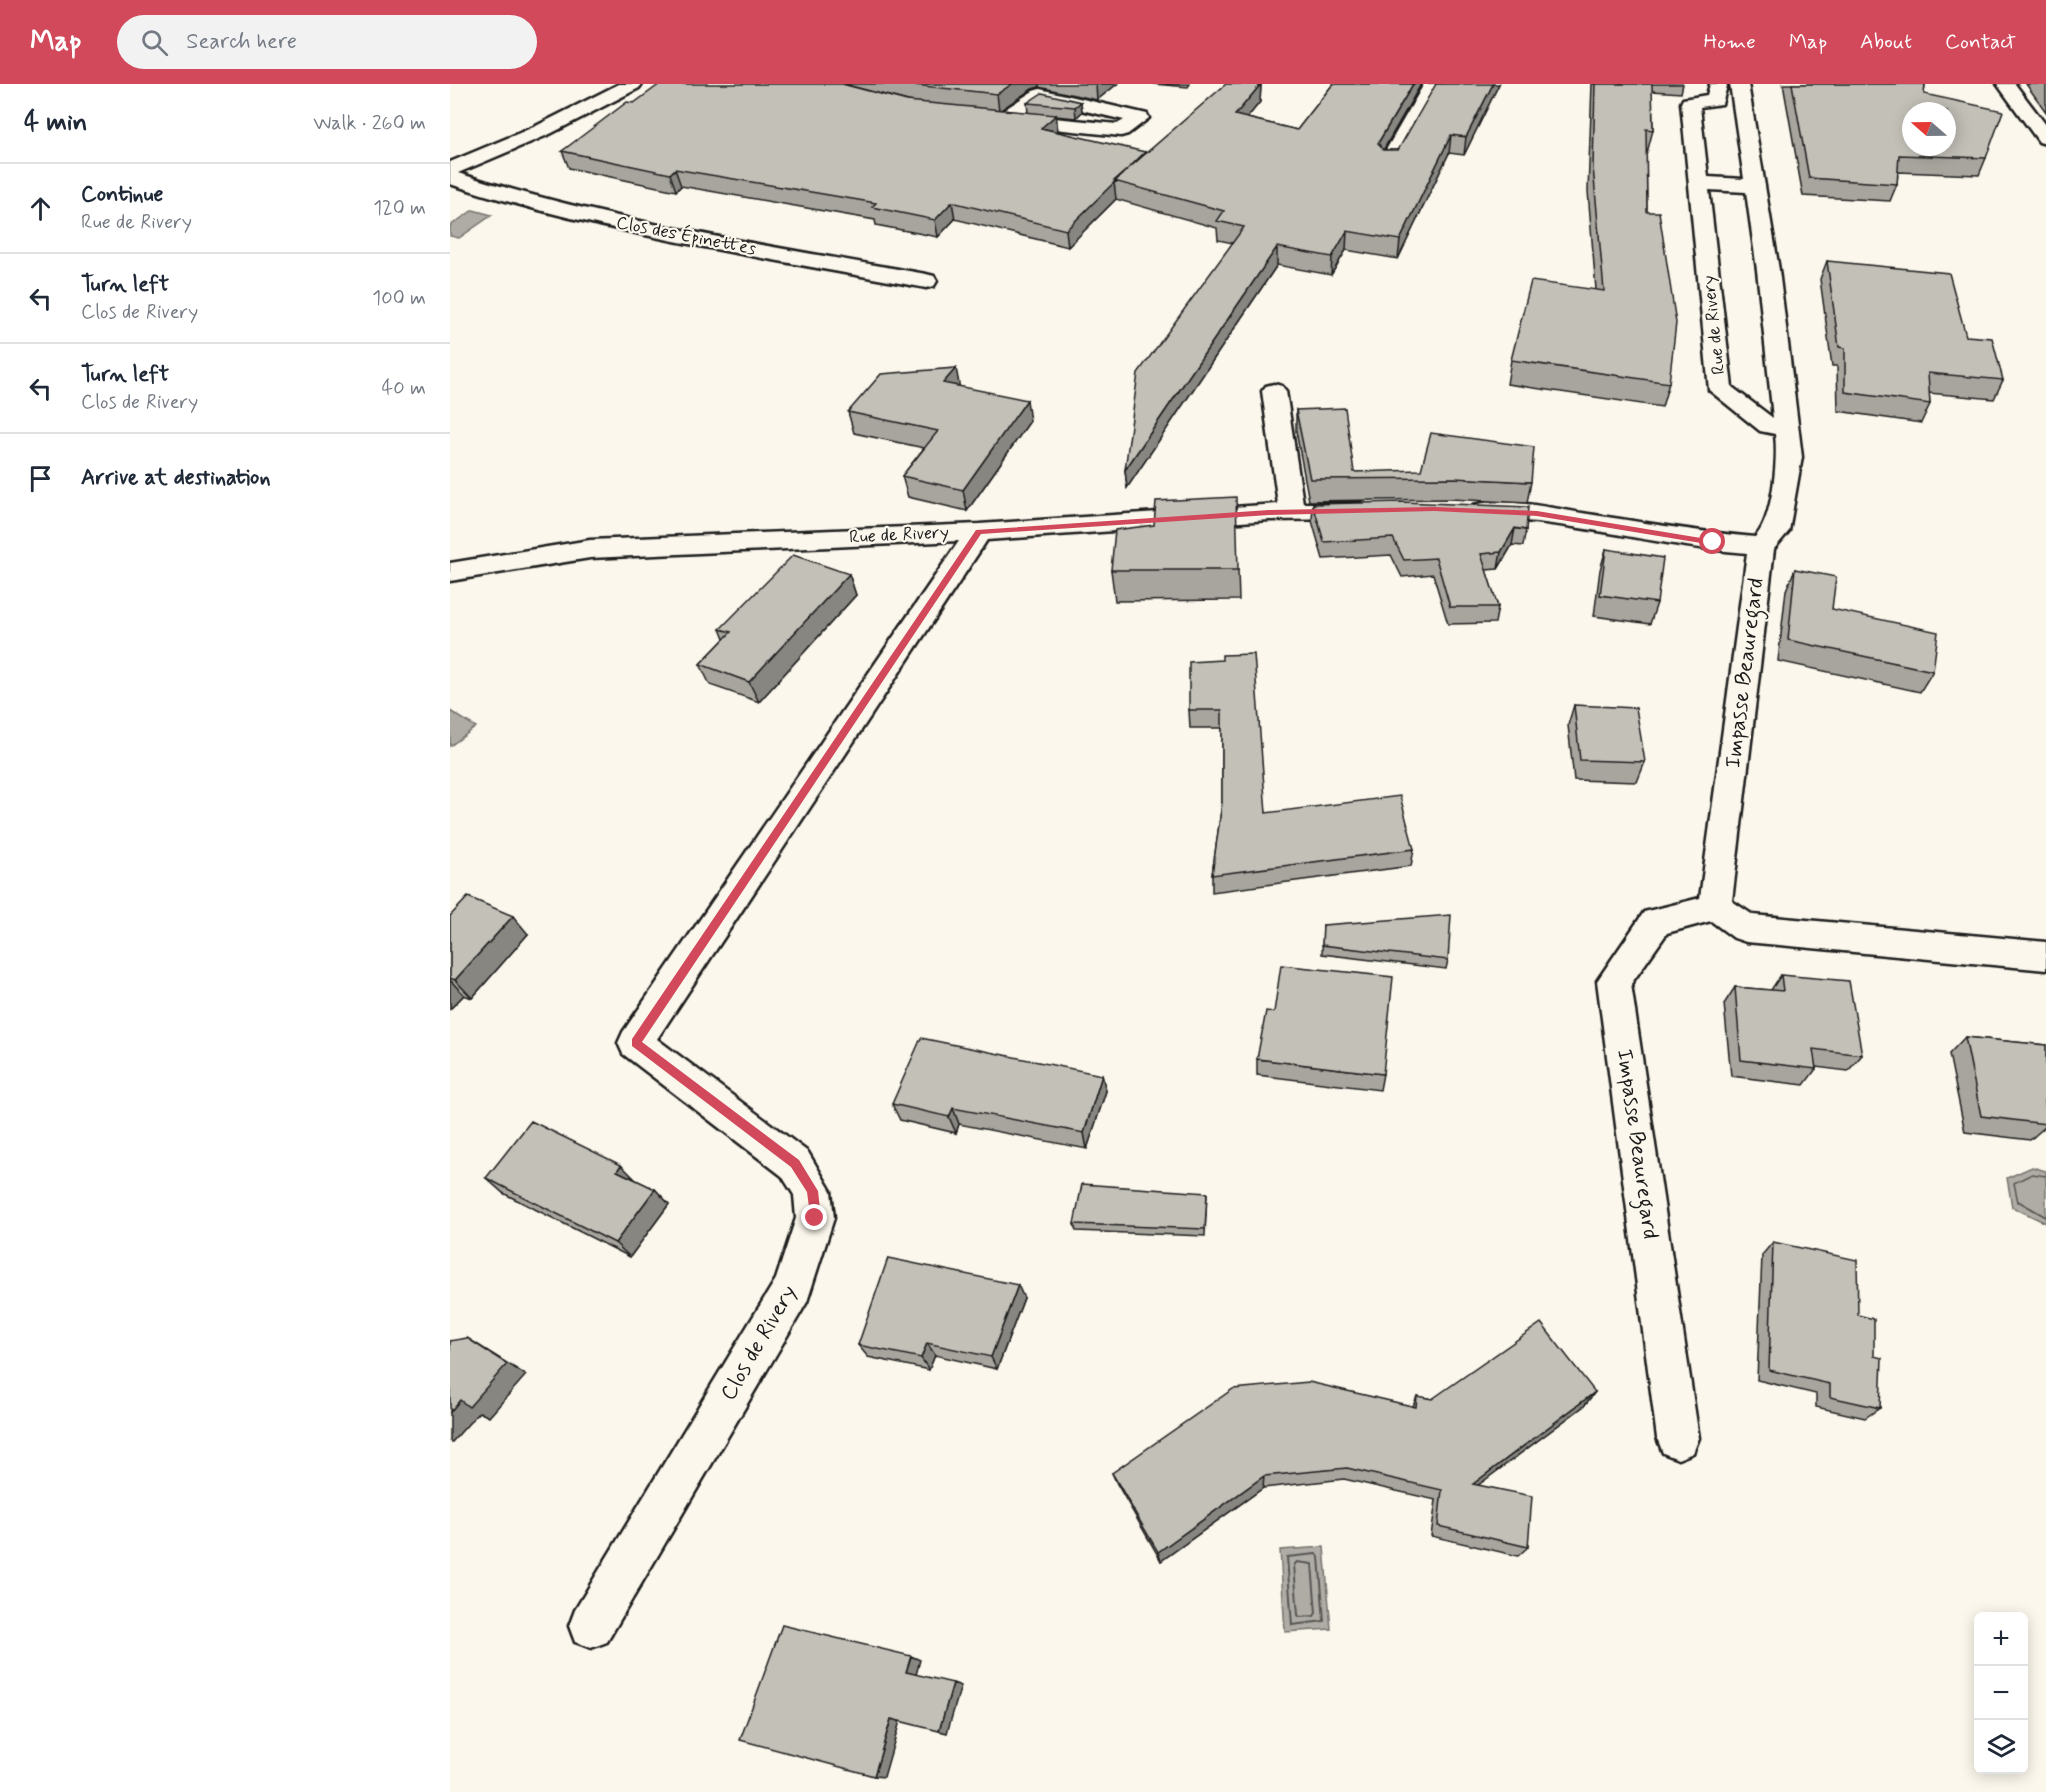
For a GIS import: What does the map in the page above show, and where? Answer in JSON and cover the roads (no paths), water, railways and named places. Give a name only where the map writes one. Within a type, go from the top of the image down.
[{"type":"street","points":[[450,169],[496,152],[595,105],[633,84]]},
{"type":"street","points":[[1389,162],[1433,84]]},
{"type":"street","points":[[1457,510],[1537,514],[1713,542],[1761,546],[1776,531],[1790,457],[1768,270],[1755,186],[1728,85]]},
{"type":"street","name":"Rue de Rivery","points":[[1728,85],[1715,100],[1690,104],[1699,183],[1716,249],[1728,359],[1721,390],[1769,426],[1786,429]]},
{"type":"street","points":[[2020,94],[2046,138]]},
{"type":"street","points":[[980,117],[1121,130],[1140,118],[1041,95],[1004,119]]},
{"type":"street","name":"Clos des Épinettes","points":[[450,177],[496,192],[660,232],[926,280]]},
{"type":"street","points":[[1699,183],[1755,186]]},
{"type":"street","points":[[1274,391],[1292,512]]},
{"type":"street","name":"Rue de Rivery","points":[[450,572],[590,549],[979,532],[1292,512],[1387,510]]},
{"type":"street","name":"Clos de Rivery","points":[[591,1626],[793,1288],[815,1218],[812,1191],[795,1164],[635,1043],[979,532]]},
{"type":"street","name":"Impasse Beauregard","points":[[1678,1438],[1614,981],[1656,922],[1715,907],[1761,546]]},
{"type":"street","points":[[1715,907],[1746,928],[2046,956]]},
{"type":"water","points":[[473,210],[492,215],[459,238],[450,236],[450,226]]},
{"type":"water","points":[[450,711],[476,727],[450,746]]},
{"type":"water","points":[[2032,1167],[2046,1171],[2046,1223],[2012,1207],[2007,1178]]},
{"type":"water","points":[[1324,1547],[1331,1629],[1285,1632],[1280,1550]]}]
